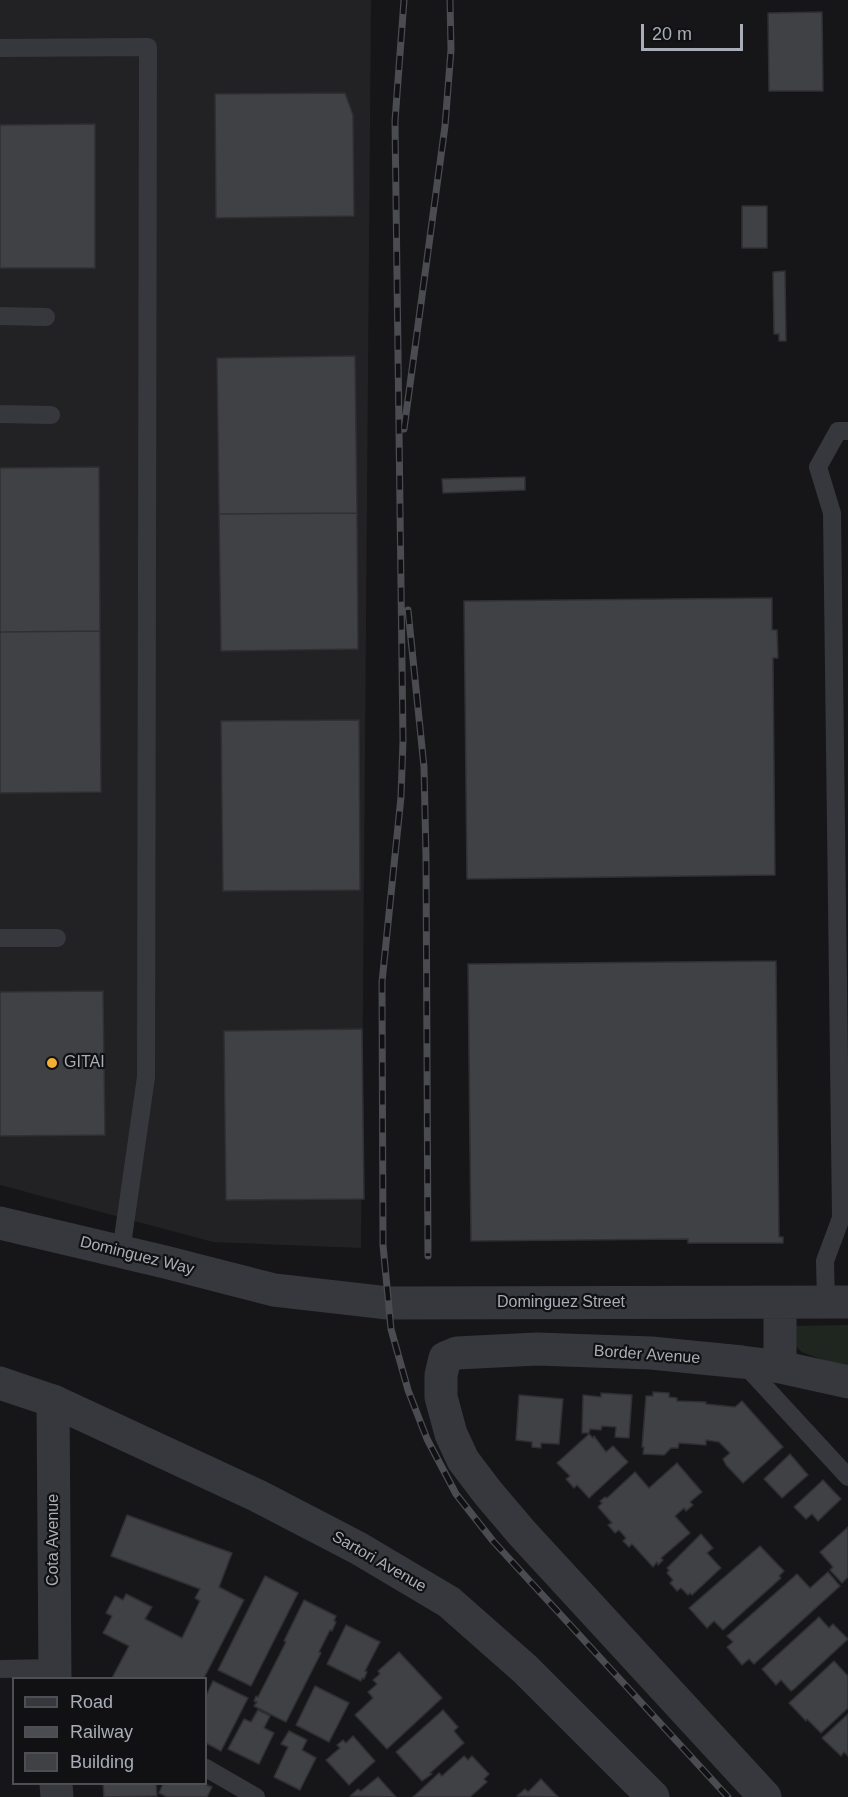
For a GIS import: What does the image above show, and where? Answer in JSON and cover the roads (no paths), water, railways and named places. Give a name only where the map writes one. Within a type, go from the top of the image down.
[{"type":"street","name":"Dominguez Way","points":[[0,1224],[121,1251],[274,1290]]},
{"type":"street","name":"Dominguez Street","points":[[274,1290],[388,1303],[837,1302]]},
{"type":"street","points":[[780,1303],[780,1367]]},
{"type":"street","name":"Border Avenue","points":[[765,1797],[522,1533],[463,1460],[451,1434],[441,1397],[441,1375],[445,1358],[457,1353],[537,1349],[651,1353],[742,1362],[780,1367],[848,1382]]},
{"type":"street","points":[[0,1383],[54,1401]]},
{"type":"street","name":"Cota Avenue","points":[[54,1401],[55,1673]]},
{"type":"street","name":"Sartori Avenue","points":[[54,1401],[258,1496],[358,1548],[449,1602],[525,1669],[653,1797]]},
{"type":"lane","points":[[0,48],[148,47],[146,1077],[121,1251]]},
{"type":"lane","points":[[0,316],[46,317]]},
{"type":"lane","points":[[0,414],[51,415]]},
{"type":"lane","points":[[837,1302],[825,1260],[841,1218],[840,513],[818,467],[838,431],[848,431]]},
{"type":"lane","points":[[0,938],[57,938]]},
{"type":"lane","points":[[742,1362],[848,1477]]},
{"type":"lane","points":[[0,1669],[55,1673]]},
{"type":"lane","points":[[207,1769],[256,1797]]},
{"type":"railway","points":[[404,0],[395,121],[403,740],[401,797],[382,982],[383,1245],[391,1329],[408,1390],[427,1439],[456,1494],[493,1541],[728,1797]]},
{"type":"railway","points":[[404,429],[445,126],[451,50],[450,0]]},
{"type":"railway","points":[[408,610],[424,767],[428,1256]]},
{"type":"place","name":"GITAI","points":[[52,1063]]}]
